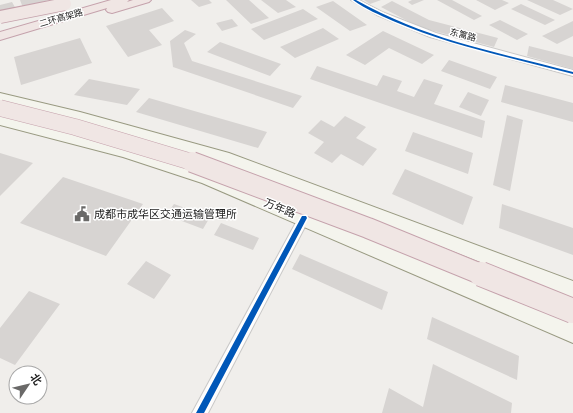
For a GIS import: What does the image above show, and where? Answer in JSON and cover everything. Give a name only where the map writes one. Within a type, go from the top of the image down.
[{"type":"highway","name":"二环高架路","points":[[0,20],[78,0]]},
{"type":"highway","name":"二环高架路","points":[[0,36],[123,0]]},
{"type":"highway","points":[[33,28],[145,0]]},
{"type":"highway","points":[[0,108],[74,127],[202,165],[368,228],[573,311]]},
{"type":"main road","points":[[0,36],[33,28],[128,0]]},
{"type":"main road","points":[[0,97],[80,116],[224,157],[573,290]]},
{"type":"main road","name":"万年路","points":[[0,120],[124,152],[207,178],[399,258],[573,333]]},
{"type":"main road","points":[[399,258],[384,247],[380,239],[380,231],[393,223],[408,226]]},
{"type":"street","name":"东篱路","points":[[354,0],[394,21],[419,31],[573,73]]},
{"type":"street","points":[[200,413],[304,218]]},
{"type":"building","points":[[20,0],[49,0],[23,8]]},
{"type":"building","points":[[191,0],[209,0],[212,3],[199,7]]},
{"type":"building","points":[[226,0],[249,0],[269,18],[251,24]]},
{"type":"building","points":[[261,0],[286,0],[296,7],[278,13]]},
{"type":"building","points":[[364,0],[381,0],[370,4]]},
{"type":"building","points":[[412,0],[424,0],[412,5],[408,2]]},
{"type":"building","points":[[437,0],[452,0],[482,16],[474,20]]},
{"type":"building","points":[[476,0],[502,0],[509,3],[495,10]]},
{"type":"building","points":[[527,0],[553,0],[573,9],[560,15]]},
{"type":"building","points":[[333,1],[367,25],[350,31],[316,7]]},
{"type":"building","points":[[392,1],[429,20],[498,38],[494,47],[419,27],[381,7]]},
{"type":"building","points":[[12,2],[16,9],[0,13],[0,5]]},
{"type":"building","points":[[521,4],[555,20],[545,25],[511,9]]},
{"type":"building","points":[[162,8],[174,21],[149,30],[162,45],[128,57],[106,26]]},
{"type":"building","points":[[303,9],[318,19],[264,40],[251,29]]},
{"type":"building","points":[[232,19],[238,26],[222,31],[216,23]]},
{"type":"building","points":[[500,20],[528,34],[517,40],[489,25]]},
{"type":"building","points":[[573,21],[573,36],[557,44],[542,36]]},
{"type":"building","points":[[323,28],[339,39],[295,58],[280,47]]},
{"type":"building","points":[[185,30],[196,34],[184,43],[192,61],[302,96],[293,108],[173,67],[170,41]]},
{"type":"building","points":[[383,31],[434,55],[422,64],[389,48],[365,65],[346,55]]},
{"type":"building","points":[[80,38],[92,63],[21,85],[14,57]]},
{"type":"building","points":[[220,42],[281,64],[270,76],[207,52]]},
{"type":"building","points":[[529,46],[573,57],[573,69],[527,56]]},
{"type":"building","points":[[449,60],[497,77],[490,89],[441,71]]},
{"type":"building","points":[[317,66],[377,86],[383,75],[402,81],[397,91],[414,97],[424,79],[443,85],[434,104],[485,121],[482,138],[310,79]]},
{"type":"building","points":[[89,79],[140,89],[127,105],[74,95]]},
{"type":"building","points":[[505,85],[573,103],[573,122],[501,102]]},
{"type":"building","points":[[468,92],[489,100],[481,116],[459,107]]},
{"type":"building","points":[[149,98],[267,132],[258,148],[136,112]]},
{"type":"building","points":[[507,115],[523,120],[510,191],[493,185]]},
{"type":"building","points":[[345,116],[366,127],[356,138],[377,149],[363,166],[341,154],[332,163],[314,153],[324,142],[308,133],[321,120],[334,127]]},
{"type":"building","points":[[413,132],[473,153],[468,174],[405,151]]},
{"type":"building","points":[[0,153],[33,163],[0,196]]},
{"type":"building","points":[[405,169],[473,197],[463,225],[392,194]]},
{"type":"building","name":"成都市成华区交通运输管理所","points":[[63,177],[143,204],[106,256],[20,223]]},
{"type":"building","points":[[174,204],[210,217],[203,229],[166,215]]},
{"type":"building","points":[[502,204],[573,228],[573,255],[499,228]]},
{"type":"building","points":[[221,223],[259,238],[253,250],[214,235]]},
{"type":"building","points":[[300,254],[388,292],[382,310],[292,269]]},
{"type":"building","points":[[146,261],[171,275],[154,299],[127,284]]},
{"type":"building","points":[[29,291],[60,304],[15,365],[0,358],[0,328]]},
{"type":"building","points":[[432,317],[519,356],[517,380],[427,339]]},
{"type":"building","points":[[433,364],[512,403],[511,413],[382,413],[389,388],[423,407]]},
{"type":"cycle path","points":[[354,0],[379,14],[433,35],[461,44],[573,73]]},
{"type":"cycle path","points":[[200,413],[304,218]]},
{"type":"place","name":"成都市成华区交通运输管理所","points":[[82,214]]}]
